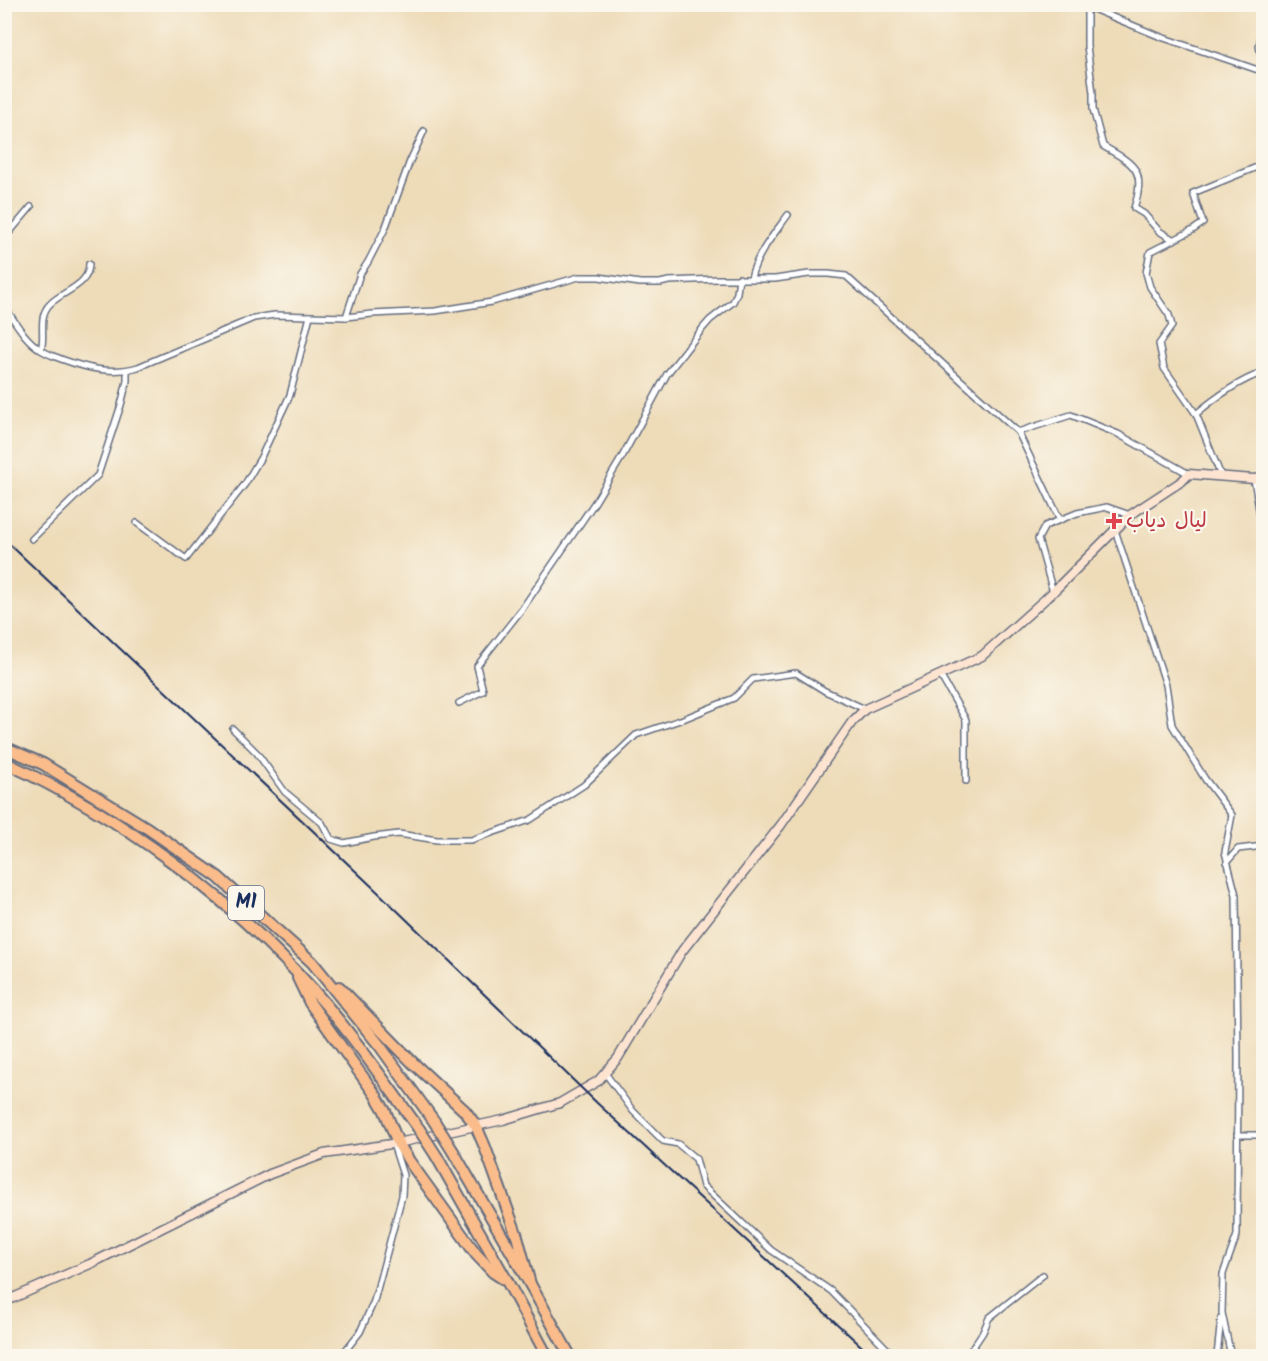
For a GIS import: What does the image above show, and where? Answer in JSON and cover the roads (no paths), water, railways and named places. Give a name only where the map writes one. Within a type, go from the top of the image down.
[{"type":"highway","name":"M1","points":[[4,747],[43,764],[147,828],[218,877],[312,963],[380,1046],[434,1121],[570,1356]]},
{"type":"highway","name":"M1","points":[[4,762],[45,781],[138,837],[205,888],[258,933],[296,972],[370,1061],[419,1129],[507,1281],[547,1356]]},
{"type":"highway","points":[[312,963],[465,1111],[476,1126],[517,1236],[530,1284]]},
{"type":"highway","points":[[296,972],[306,996],[380,1102],[395,1144],[476,1254],[493,1272],[507,1281]]},
{"type":"street","points":[[1174,240],[1159,231],[1144,214],[1134,208],[1139,194],[1139,176],[1136,168],[1103,146],[1093,109],[1084,6],[1161,37],[1263,70],[1259,46],[1263,24]]},
{"type":"street","points":[[346,317],[360,274],[385,230],[423,131]]},
{"type":"street","points":[[1221,476],[1196,414],[1164,368],[1159,344],[1172,326],[1169,315],[1150,286],[1146,273],[1150,252],[1203,223],[1193,193],[1257,167],[1263,160]]},
{"type":"street","points":[[4,239],[31,207]]},
{"type":"street","points":[[751,278],[760,257],[788,215]]},
{"type":"street","points":[[40,350],[46,310],[53,301],[83,281],[89,271],[89,264]]},
{"type":"street","points":[[4,306],[27,338],[40,350],[69,362],[113,371],[127,370],[170,354],[254,318],[275,315],[346,317],[435,311],[492,302],[579,277],[660,283],[739,278],[775,279],[818,274],[846,276],[1018,432],[1060,520]]},
{"type":"street","points":[[459,703],[483,691],[477,666],[522,609],[595,502],[667,374],[710,320],[733,302],[739,278]]},
{"type":"street","points":[[137,524],[186,560],[245,484],[261,457],[290,395],[310,316]]},
{"type":"street","points":[[32,539],[98,475],[121,405],[127,381],[127,370]]},
{"type":"street","points":[[1196,414],[1214,399],[1251,376],[1263,372]]},
{"type":"street","points":[[1018,432],[1071,415],[1118,434],[1190,474],[1259,479],[1263,540]]},
{"type":"street","points":[[4,1302],[90,1264],[270,1174],[324,1154],[395,1144],[503,1120],[560,1103],[597,1081],[618,1058],[682,951],[781,825],[852,722],[865,709],[982,656],[1053,592],[1130,515],[1190,474]]},
{"type":"street","points":[[1053,592],[1038,538],[1045,526],[1077,513],[1107,507],[1130,515]]},
{"type":"street","points":[[1114,529],[1166,685],[1172,725],[1205,779],[1232,815],[1225,852],[1236,896],[1237,1234],[1223,1274],[1222,1313],[1217,1356]]},
{"type":"street","points":[[233,729],[257,753],[285,792],[322,823],[331,839],[344,843],[399,834],[437,840],[471,840],[530,820],[584,785],[636,735],[734,698],[753,679],[796,673],[825,691],[865,709]]},
{"type":"street","points":[[940,675],[966,720],[966,781]]},
{"type":"street","points":[[1227,862],[1238,849],[1263,846]]},
{"type":"street","points":[[605,1073],[633,1111],[663,1141],[678,1144],[696,1159],[704,1186],[771,1250],[831,1291],[894,1356]]},
{"type":"street","points":[[1237,1135],[1263,1136]]},
{"type":"street","points":[[341,1356],[360,1332],[374,1301],[393,1232],[402,1196],[403,1175],[395,1144]]},
{"type":"street","points":[[967,1356],[984,1332],[989,1318],[1043,1275]]},
{"type":"street","points":[[1222,1313],[1231,1356]]},
{"type":"railway","points":[[4,539],[382,896],[597,1103],[872,1356]]},
{"type":"place","name":"ليال دياب","points":[[1114,521]]}]
